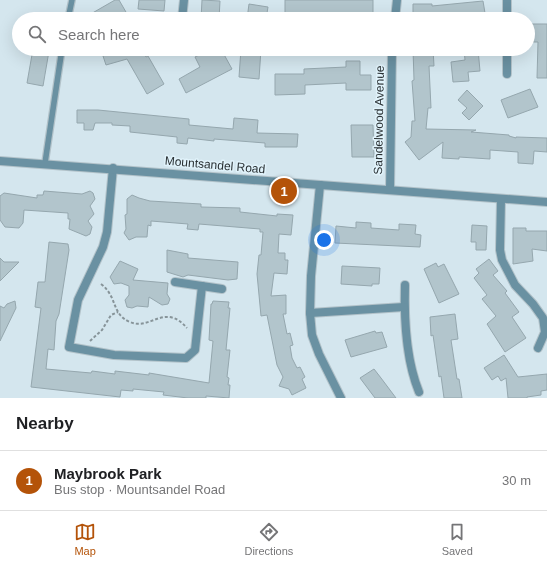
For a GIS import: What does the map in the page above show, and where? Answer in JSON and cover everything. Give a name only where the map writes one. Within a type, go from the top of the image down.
[{"type":"street","points":[[183,12],[184,0]]},
{"type":"street","points":[[396,12],[397,0]]},
{"type":"street","points":[[507,0],[507,12]]},
{"type":"street","name":"Sandelwood Avenue","points":[[390,190],[392,56]]},
{"type":"street","points":[[507,56],[507,74]]},
{"type":"street","name":"Mountsandel Road","points":[[0,161],[113,168],[547,202]]},
{"type":"street","points":[[113,168],[108,232],[103,247],[78,300],[70,347],[114,355],[186,358],[195,350],[202,286]]},
{"type":"street","points":[[320,185],[311,276],[310,313],[312,335],[319,354],[341,398]]},
{"type":"street","points":[[501,199],[500,250],[502,260],[515,285],[533,304],[543,318],[544,332],[538,348]]},
{"type":"street","points":[[175,282],[222,289]]},
{"type":"street","points":[[405,285],[404,307],[412,375],[419,392]]},
{"type":"street","points":[[310,313],[404,307]]},
{"type":"lane","points":[[69,12],[72,0]]},
{"type":"lane","points":[[45,163],[61,56]]},
{"type":"path","points":[[101,284],[109,291],[118,312],[124,319],[132,323],[148,322],[157,317],[174,318],[187,327],[189,331]]},
{"type":"path","points":[[88,343],[102,330],[109,317],[118,312]]},
{"type":"building","points":[[115,0],[119,0],[126,12],[94,12]]},
{"type":"building","points":[[139,0],[165,0],[164,11],[138,9]]},
{"type":"building","points":[[202,0],[220,1],[219,12],[201,12]]},
{"type":"building","points":[[285,0],[373,0],[373,12],[285,12]]},
{"type":"building","points":[[483,1],[485,12],[413,12],[413,4],[432,4],[432,6]]},
{"type":"building","points":[[249,4],[268,7],[267,12],[248,12]]},
{"type":"building","points":[[535,24],[547,24],[547,78],[537,78],[538,42],[535,42]]},
{"type":"building","points":[[32,56],[48,56],[43,86],[27,83]]},
{"type":"building","points":[[103,56],[148,56],[164,84],[147,94],[127,59],[106,65]]},
{"type":"building","points":[[225,56],[232,69],[186,93],[179,79],[200,67],[195,57]]},
{"type":"building","points":[[240,56],[261,56],[259,79],[239,77]]},
{"type":"building","points":[[413,56],[433,56],[434,66],[429,66],[431,108],[428,108],[426,129],[476,130],[471,132],[509,135],[516,138],[547,138],[547,152],[534,151],[533,164],[518,163],[518,152],[490,150],[490,159],[459,157],[459,159],[442,158],[443,142],[419,160],[405,142],[411,137],[412,121],[415,121],[412,81],[414,80]]},
{"type":"building","points":[[465,56],[479,56],[480,71],[468,72],[469,81],[453,82],[451,62],[465,60]]},
{"type":"building","points":[[346,61],[360,61],[360,75],[371,75],[371,90],[346,90],[346,83],[305,85],[305,94],[275,95],[275,74],[304,74],[304,69],[346,67]]},
{"type":"building","points":[[530,89],[538,107],[508,118],[501,100]]},
{"type":"building","points":[[467,90],[483,106],[469,120],[462,113],[467,108],[458,100]]},
{"type":"building","points":[[77,110],[98,110],[189,119],[189,125],[233,129],[234,118],[258,120],[257,133],[298,134],[297,147],[265,147],[265,143],[214,139],[214,141],[188,138],[187,144],[177,143],[177,137],[130,132],[130,126],[112,125],[112,123],[95,123],[93,130],[84,130],[84,123],[77,123]]},
{"type":"building","points":[[351,125],[373,125],[374,157],[352,157]]},
{"type":"building","points":[[44,191],[82,194],[90,191],[93,193],[95,199],[90,206],[94,214],[88,221],[92,227],[90,234],[86,236],[69,229],[70,219],[68,219],[68,213],[24,210],[23,223],[19,228],[5,227],[0,220],[0,196],[4,193],[37,198],[37,195],[43,195]]},
{"type":"building","points":[[132,195],[150,201],[201,204],[201,207],[240,208],[240,212],[277,216],[277,214],[293,215],[291,235],[279,234],[278,253],[285,253],[285,260],[288,260],[287,274],[274,273],[271,296],[286,295],[286,314],[283,314],[287,334],[290,333],[293,345],[290,346],[292,358],[297,368],[300,367],[305,377],[302,379],[306,388],[292,395],[289,389],[279,386],[283,377],[277,365],[267,315],[261,316],[257,274],[259,255],[261,255],[263,232],[260,232],[260,229],[199,224],[198,230],[187,229],[188,224],[151,221],[151,226],[148,225],[147,237],[136,237],[129,240],[124,233],[126,229],[125,215],[127,214],[127,199]]},
{"type":"building","points":[[356,222],[371,223],[371,228],[399,230],[399,224],[416,225],[415,234],[421,235],[420,247],[335,243],[336,226],[356,228]]},
{"type":"building","points":[[472,225],[487,226],[486,250],[476,250],[476,242],[471,242]]},
{"type":"building","points":[[513,228],[526,228],[526,231],[547,231],[547,251],[532,249],[533,261],[513,264]]},
{"type":"building","points":[[49,242],[68,244],[69,250],[59,314],[56,321],[54,350],[48,349],[46,369],[91,373],[92,371],[115,374],[115,371],[149,375],[149,373],[209,383],[213,341],[209,340],[211,304],[213,301],[229,302],[228,308],[230,308],[226,350],[230,350],[227,377],[229,378],[228,385],[230,385],[229,398],[206,396],[206,398],[188,398],[163,395],[164,392],[133,389],[133,391],[121,390],[120,397],[31,387],[41,308],[35,307],[38,282],[45,282]]},
{"type":"building","points":[[167,250],[188,254],[188,258],[238,262],[237,279],[228,280],[188,275],[183,277],[167,272]]},
{"type":"building","points":[[0,258],[4,262],[19,262],[0,281]]},
{"type":"building","points":[[489,259],[498,271],[493,275],[507,291],[505,293],[519,312],[512,317],[526,338],[505,352],[487,324],[496,316],[482,299],[487,295],[474,278],[479,273],[476,269]]},
{"type":"building","points":[[120,261],[138,269],[133,280],[168,283],[167,294],[170,299],[168,304],[162,305],[149,297],[148,307],[127,307],[125,300],[129,295],[129,286],[121,283],[114,284],[110,277]]},
{"type":"building","points":[[436,263],[438,267],[444,264],[459,294],[439,303],[424,269]]},
{"type":"building","points":[[342,266],[380,268],[379,284],[372,284],[372,286],[341,284]]},
{"type":"building","points":[[15,301],[16,308],[0,341],[0,306],[4,308],[7,304]]},
{"type":"building","points":[[455,314],[458,339],[451,340],[457,379],[459,379],[462,398],[444,398],[441,376],[439,377],[433,335],[431,336],[430,317]]},
{"type":"building","points":[[375,331],[376,333],[382,332],[387,347],[351,357],[345,340]]},
{"type":"building","points":[[504,355],[518,377],[547,374],[547,390],[541,391],[541,395],[527,398],[508,398],[506,378],[501,381],[498,376],[492,380],[484,368]]},
{"type":"building","points":[[374,369],[396,398],[375,398],[360,378]]},
{"type":"place","name":"Maybrook Park","points":[[284,191]]}]
